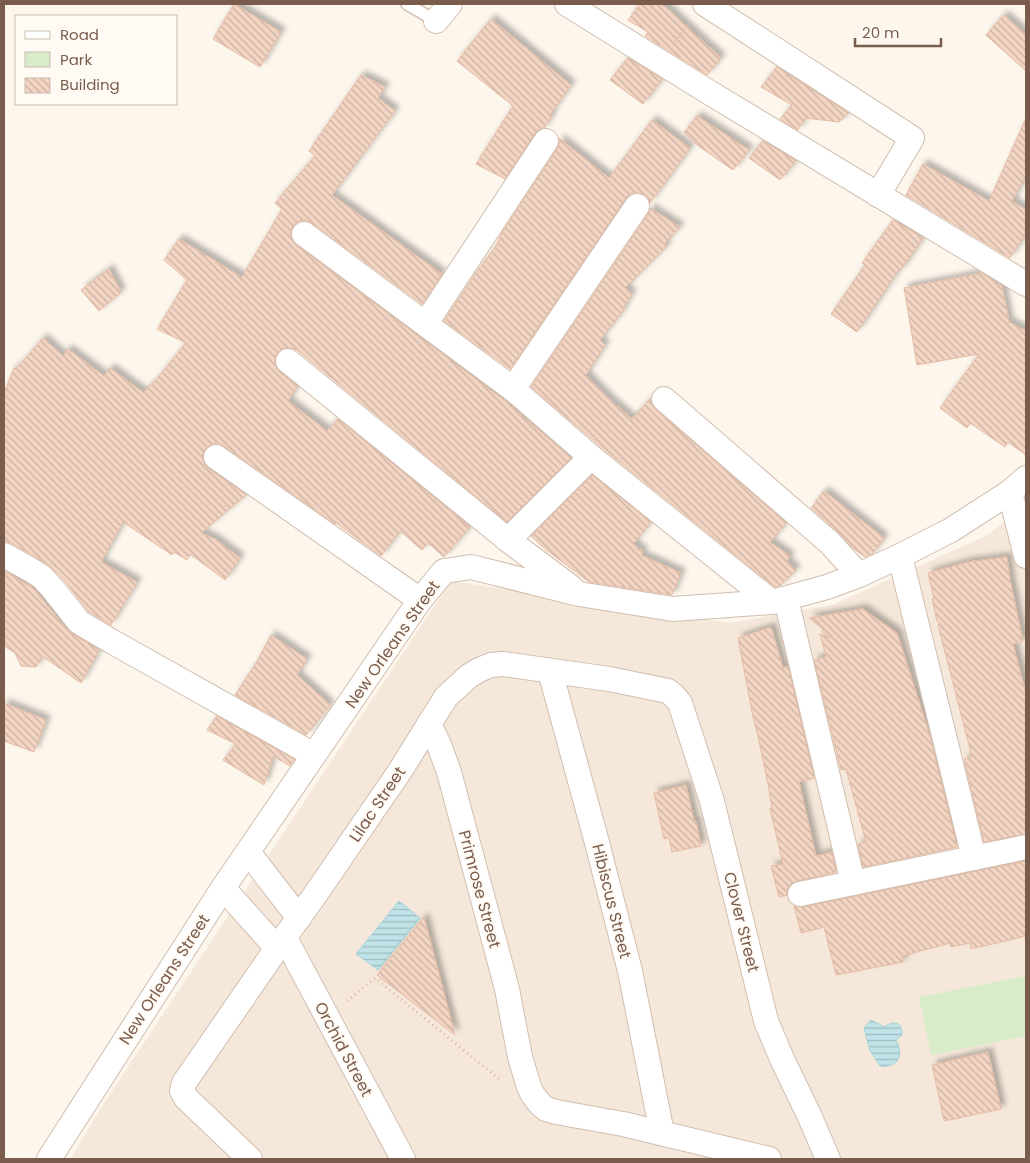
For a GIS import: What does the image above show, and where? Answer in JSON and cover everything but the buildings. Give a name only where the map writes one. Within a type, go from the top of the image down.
[{"type":"street","points":[[567,4],[1026,284]]},
{"type":"street","points":[[698,11],[912,138],[878,195]]},
{"type":"street","points":[[426,323],[546,141]]},
{"type":"street","points":[[513,389],[637,206]]},
{"type":"street","points":[[304,234],[513,389],[590,458],[779,601],[853,883]]},
{"type":"street","points":[[288,361],[508,540],[579,594]]},
{"type":"street","points":[[664,399],[830,543],[859,575]]},
{"type":"street","points":[[216,457],[420,600]]},
{"type":"street","points":[[508,540],[590,458]]},
{"type":"street","points":[[1018,485],[1026,556]]},
{"type":"street","name":"New Orleans Street","points":[[49,1159],[223,888],[420,600],[444,571],[471,567],[579,594],[673,609],[779,601],[827,587],[900,556],[951,530],[1018,485]]},
{"type":"street","points":[[4,556],[42,577],[64,601],[79,622],[314,755]]},
{"type":"street","points":[[900,556],[974,858]]},
{"type":"street","name":"Lilac Street","points":[[250,1159],[186,1098],[182,1091],[184,1083],[400,771],[446,697],[468,676],[491,665],[502,664],[609,679],[660,689]]},
{"type":"street","name":"Hibiscus Street","points":[[550,671],[630,971],[662,1134]]},
{"type":"street","name":"Clover Street","points":[[660,689],[668,691],[680,703],[712,801],[766,1021],[828,1159]]},
{"type":"street","name":"Primrose Street","points":[[429,724],[449,772],[507,989],[520,1057],[528,1087]]},
{"type":"street","points":[[800,894],[1026,847]]},
{"type":"street","points":[[248,852],[299,918]]},
{"type":"street","name":"Orchid Street","points":[[223,888],[281,943],[327,1018],[404,1159]]},
{"type":"street","points":[[528,1087],[536,1099],[546,1108],[556,1112],[623,1124],[769,1159]]},
{"type":"lane","points":[[407,4],[443,12]]},
{"type":"path","points":[[661,62],[698,11]]},
{"type":"path","points":[[327,1018],[375,978],[509,1088],[528,1087]]},
{"type":"shaded area","points":[[1026,504],[1026,1159],[70,1159],[102,1106],[451,581],[730,623],[832,605],[988,535]]},
{"type":"green space","points":[[1026,976],[1026,1036],[931,1055],[919,997]]},
{"type":"water","points":[[399,901],[420,918],[378,970],[356,954]]},
{"type":"water","points":[[871,1020],[885,1027],[895,1023],[901,1028],[902,1035],[896,1040],[900,1053],[898,1060],[892,1065],[880,1066],[870,1051],[864,1028]]}]
